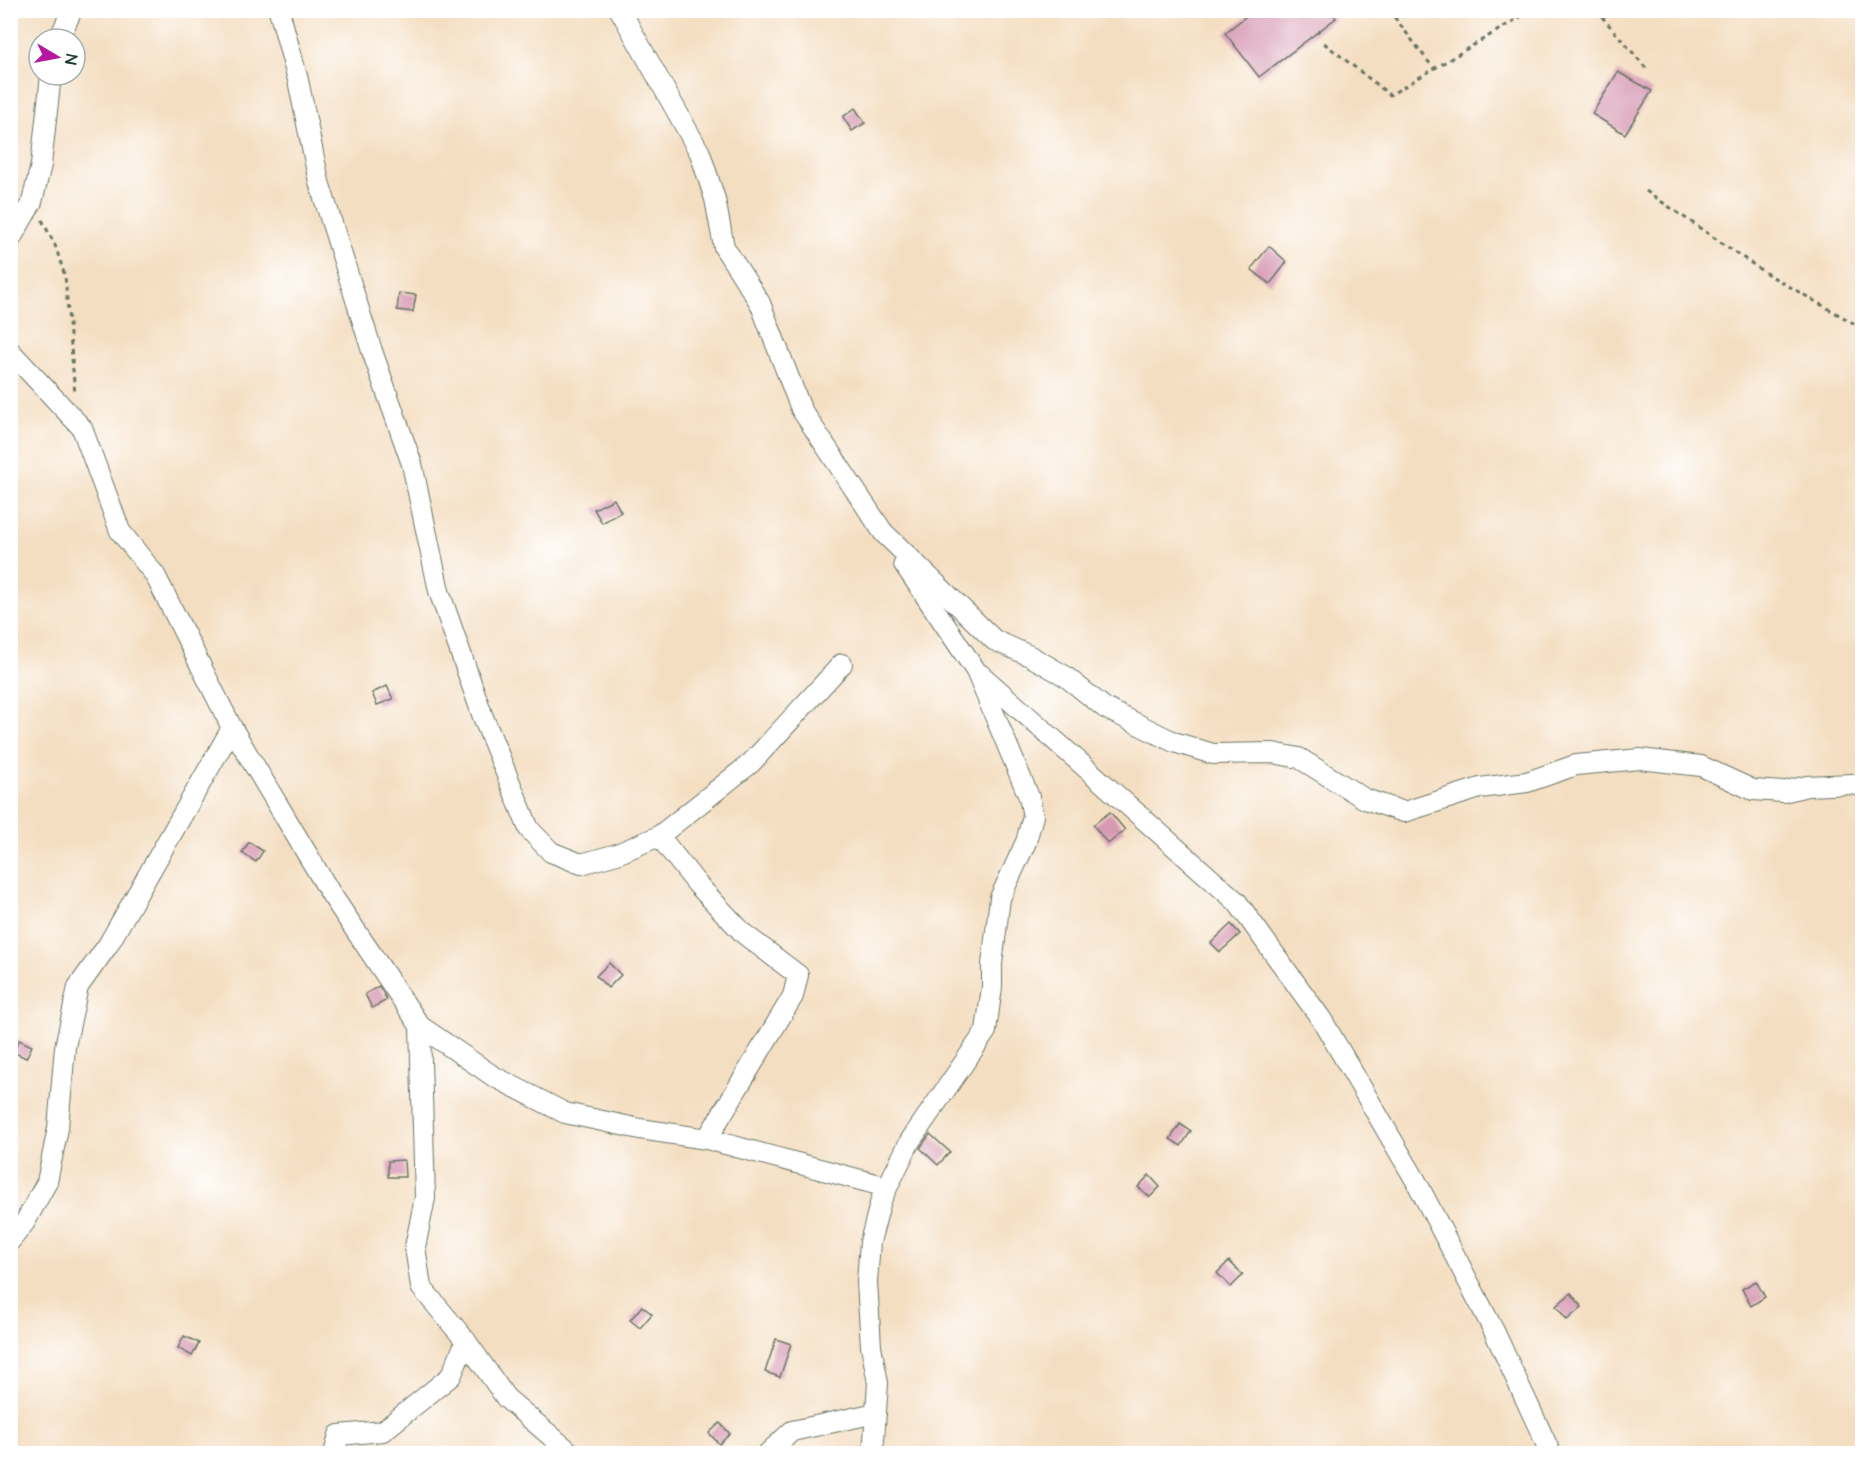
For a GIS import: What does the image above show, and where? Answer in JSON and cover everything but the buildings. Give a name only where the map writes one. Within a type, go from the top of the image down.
[{"type":"street","points":[[64,27],[72,10]]},
{"type":"street","points":[[279,10],[298,80],[319,182],[372,351],[412,464],[439,591],[483,717],[529,829],[551,852],[581,864],[617,854],[659,836],[751,763],[842,664]]},
{"type":"street","points":[[620,10],[700,153],[715,199],[724,247],[760,303],[801,409],[976,671],[1029,797],[1033,816],[1026,842],[1000,898],[986,1030],[932,1106],[887,1187],[870,1242],[867,1282],[871,1346],[878,1383],[873,1454]]},
{"type":"street","points":[[10,240],[32,202],[41,165],[50,87]]},
{"type":"street","points":[[10,351],[82,428],[120,531],[155,575],[232,728],[331,894],[420,1026],[493,1076],[565,1113],[640,1129],[707,1139],[887,1187]]},
{"type":"street","points":[[883,532],[994,640],[1030,656],[1065,676],[1105,708],[1174,742],[1213,754],[1273,753],[1299,758],[1365,799],[1404,812],[1480,788],[1527,782],[1576,765],[1640,759],[1701,766],[1752,790],[1783,792],[1807,786],[1852,784],[1863,786]]},
{"type":"street","points":[[976,671],[1237,902],[1322,1020],[1416,1181],[1494,1331],[1551,1454]]},
{"type":"street","points":[[10,1242],[25,1222],[46,1182],[58,1128],[65,1047],[78,987],[108,945],[232,728]]},
{"type":"street","points":[[659,836],[697,884],[744,934],[798,975],[793,996],[707,1139]]},
{"type":"street","points":[[420,1026],[425,1198],[415,1247],[421,1287],[466,1341],[506,1398],[572,1454]]},
{"type":"street","points":[[334,1454],[339,1435],[383,1431],[451,1376],[466,1341]]},
{"type":"street","points":[[766,1454],[792,1431],[876,1413]]},
{"type":"path","points":[[1389,10],[1434,69]]},
{"type":"path","points":[[1324,43],[1390,95],[1532,10]]},
{"type":"path","points":[[1596,10],[1646,68]]},
{"type":"path","points":[[1646,191],[1764,272],[1863,328]]},
{"type":"path","points":[[32,202],[55,245],[64,276],[75,397]]}]
